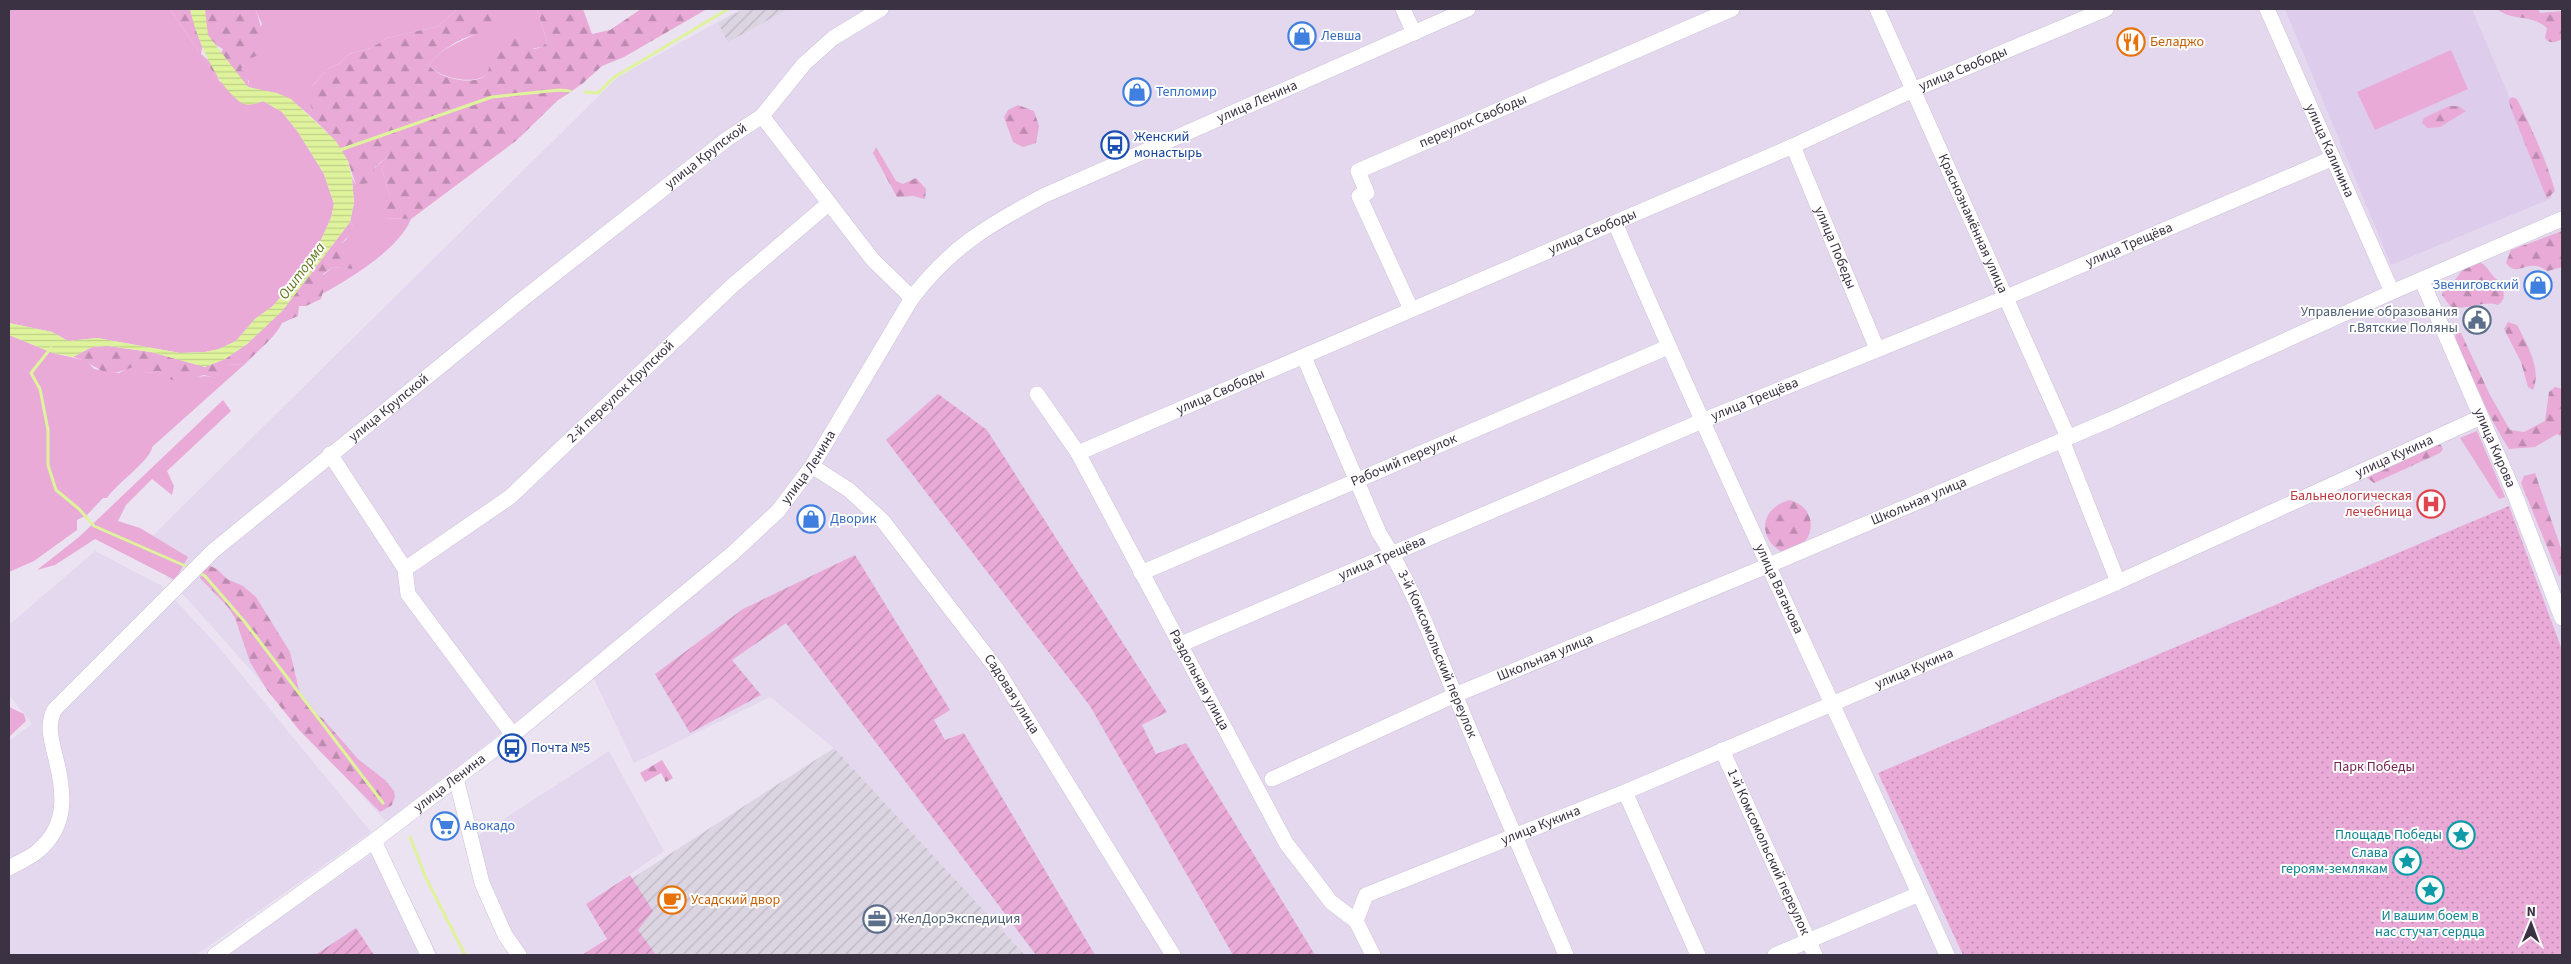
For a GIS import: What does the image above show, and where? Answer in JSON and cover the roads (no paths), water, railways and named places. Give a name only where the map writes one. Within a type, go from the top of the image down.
[{"type":"street","name":"улица Крупской","points":[[9,868],[38,851],[56,830],[62,814],[62,783],[49,722],[54,710],[187,578],[199,563],[330,454],[719,145],[762,116],[804,64],[833,38],[881,9]]},
{"type":"street","points":[[1403,9],[1414,33]]},
{"type":"street","name":"улица Ленина","points":[[215,955],[374,841],[513,735],[733,553],[778,511],[812,466],[912,298],[931,273],[952,252],[1005,216],[1035,200],[1135,153],[1468,9]]},
{"type":"street","name":"переулок Свободы","points":[[1411,309],[1359,196],[1367,193],[1358,171],[1732,9]]},
{"type":"street","name":"Краснознамённая улица","points":[[1877,9],[2007,297],[2065,439],[2118,582]]},
{"type":"street","name":"улица Свободы","points":[[1078,453],[1793,146],[1913,90],[2106,9]]},
{"type":"street","name":"улица Калинина","points":[[2267,9],[2392,292]]},
{"type":"street","points":[[762,116],[873,260],[912,298]]},
{"type":"street","name":"улица Победы","points":[[1793,146],[1877,349]]},
{"type":"street","name":"улица Трещёва","points":[[1179,645],[1393,555],[1702,421],[2007,297],[2333,158]]},
{"type":"street","name":"2-й переулок Крупской","points":[[405,569],[510,497],[732,286],[828,204]]},
{"type":"street","name":"Школьная улица","points":[[1272,779],[1455,695],[1767,566],[2065,439],[2392,292],[2422,281],[2562,219]]},
{"type":"street","name":"улица Ваганова","points":[[1615,223],[1668,347],[1767,566],[1833,704],[1947,955]]},
{"type":"street","name":"улица Кирова","points":[[2422,281],[2515,495],[2562,618]]},
{"type":"street","name":"Рабочий переулок","points":[[1141,574],[1668,347]]},
{"type":"street","name":"3-й Комсомольский переулок","points":[[1304,357],[1379,533],[1393,555],[1428,624],[1455,695],[1566,955]]},
{"type":"street","name":"Раздольная улица","points":[[1037,394],[1078,453],[1286,843],[1332,902],[1356,921],[1373,955]]},
{"type":"street","name":"улица Кукина","points":[[1356,921],[1366,895],[1625,792],[2118,582],[2481,417]]},
{"type":"street","points":[[330,454],[405,569],[408,594],[513,735]]},
{"type":"street","name":"Садовая улица","points":[[812,466],[849,490],[883,521],[996,668],[1174,955]]},
{"type":"street","name":"1-й Комсомольский переулок","points":[[1722,750],[1815,955]]},
{"type":"street","points":[[456,778],[482,883],[505,935],[518,955]]},
{"type":"street","points":[[1625,792],[1698,955]]},
{"type":"street","points":[[374,841],[428,955]]},
{"type":"street","points":[[1774,955],[1919,894]]},
{"type":"waterway","points":[[585,92],[598,93],[613,78],[728,9]]},
{"type":"waterway","points":[[340,150],[492,97],[559,90],[570,91]]},
{"type":"waterway","points":[[51,348],[31,373],[40,389],[48,430],[48,465],[56,490],[79,509],[94,526],[190,568]]},
{"type":"waterway","points":[[198,572],[205,576],[244,621],[383,803]]},
{"type":"waterway","points":[[410,837],[426,878],[465,955]]},
{"type":"place","name":"Левша","points":[[1302,36]]},
{"type":"place","name":"Беладжо","points":[[2131,42]]},
{"type":"place","name":"Тепломир","points":[[1137,92]]},
{"type":"place","name":"Женский монастырь","points":[[1115,145]]},
{"type":"place","name":"Звениговский","points":[[2538,285]]},
{"type":"place","name":"Управление образования г.Вятские Поляны","points":[[2477,320]]},
{"type":"place","name":"Бальнеологическая лечебница","points":[[2431,504]]},
{"type":"place","name":"Дворик","points":[[811,519]]},
{"type":"place","name":"Почта №5","points":[[512,748]]},
{"type":"place","name":"Авокадо","points":[[445,826]]},
{"type":"place","name":"Площадь Победы","points":[[2461,835]]},
{"type":"place","name":"Слава героям-землякам","points":[[2407,861]]},
{"type":"place","name":"И вашим боем в нас стучат сердца","points":[[2430,890]]},
{"type":"place","name":"Усадский двор","points":[[672,900]]},
{"type":"place","name":"ЖелДорЭкспедиция","points":[[877,919]]},
{"type":"water label","name":"Ошторма","points":[[302,271]]},
{"type":"park label","name":"Парк Победы","points":[[2374,767]]}]
